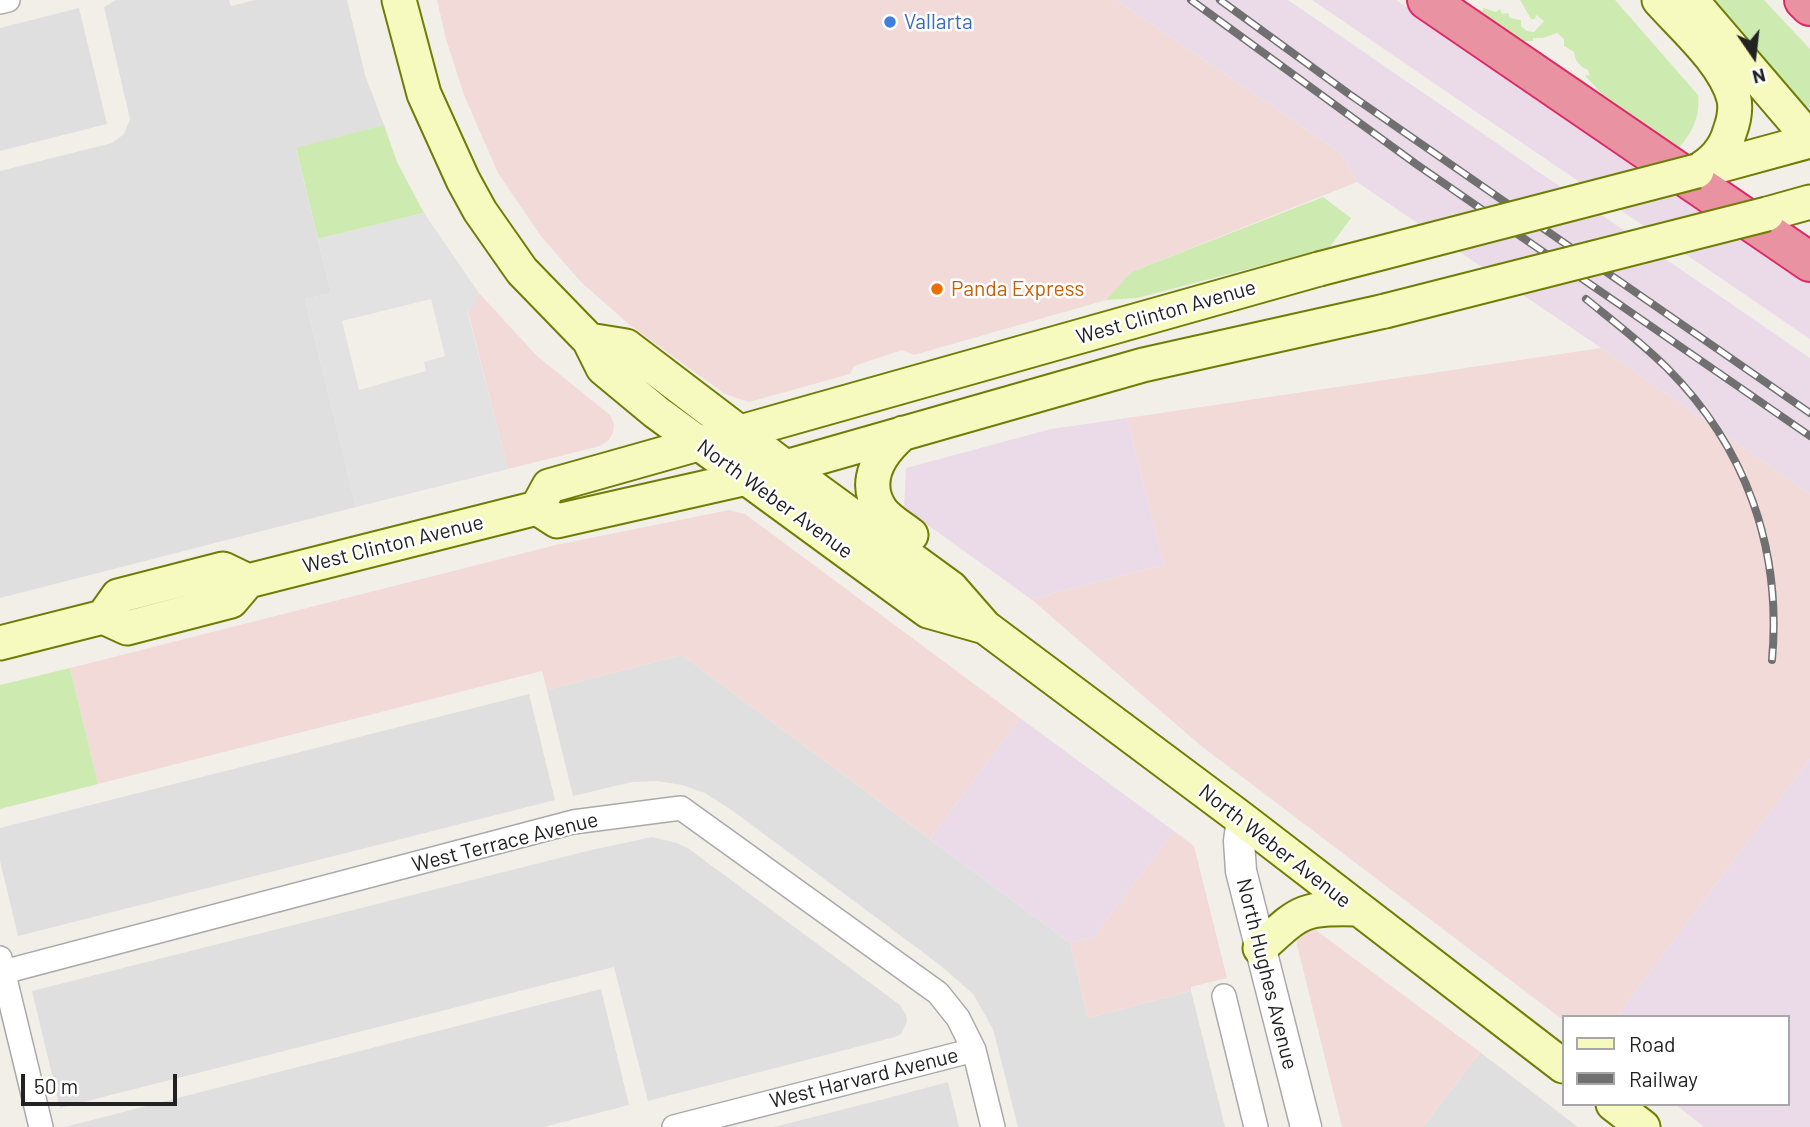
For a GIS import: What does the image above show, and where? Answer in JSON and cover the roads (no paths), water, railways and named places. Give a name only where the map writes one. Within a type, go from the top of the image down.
[{"type":"highway","points":[[1427,0],[1810,262]]},
{"type":"highway","points":[[1804,0],[1810,6]]},
{"type":"main road","name":"North Weber Avenue","points":[[399,0],[424,94],[480,211],[523,271],[589,340],[603,368],[656,412],[928,611],[985,627]]},
{"type":"main road","points":[[1660,0],[1716,64],[1729,85],[1734,101],[1734,117],[1724,147],[1716,157],[1697,171]]},
{"type":"main road","points":[[1691,0],[1810,140]]},
{"type":"main road","name":"West Clinton Avenue","points":[[0,643],[103,617],[127,628],[231,601],[248,581],[537,508],[549,486],[1319,269],[1810,140]]},
{"type":"main road","points":[[537,508],[556,521],[747,478],[1143,365],[1385,311],[1810,202]]},
{"type":"main road","name":"North Weber Avenue","points":[[589,340],[626,346],[739,433],[927,569],[951,588],[985,627],[1242,819],[1562,1065]]},
{"type":"main road","points":[[903,433],[882,454],[874,471],[875,497],[881,510],[889,518],[924,545],[927,569]]},
{"type":"main road","points":[[1259,948],[1298,915],[1310,909],[1357,909]]},
{"type":"main road","points":[[1616,1106],[1643,1127]]},
{"type":"street","points":[[0,2],[8,0]]},
{"type":"street","name":"West Terrace Avenue","points":[[1,968],[573,822],[681,808],[938,993],[958,1018],[974,1050],[993,1127]]},
{"type":"street","name":"North Hughes Avenue","points":[[1242,819],[1239,841],[1241,871],[1306,1127]]},
{"type":"street","points":[[1,968],[41,1127]]},
{"type":"street","points":[[1224,996],[1256,1127]]},
{"type":"street","name":"West Harvard Avenue","points":[[674,1127],[974,1050]]},
{"type":"railway","points":[[1191,0],[1416,164],[1810,436]]},
{"type":"railway","points":[[1220,0],[1349,94],[1810,413]]},
{"type":"railway","points":[[1586,299],[1667,368],[1695,399],[1738,466],[1753,502],[1771,579],[1774,619],[1772,660]]},
{"type":"place","name":"Vallarta","points":[[890,22]]},
{"type":"place","name":"Panda Express","points":[[937,289]]}]
